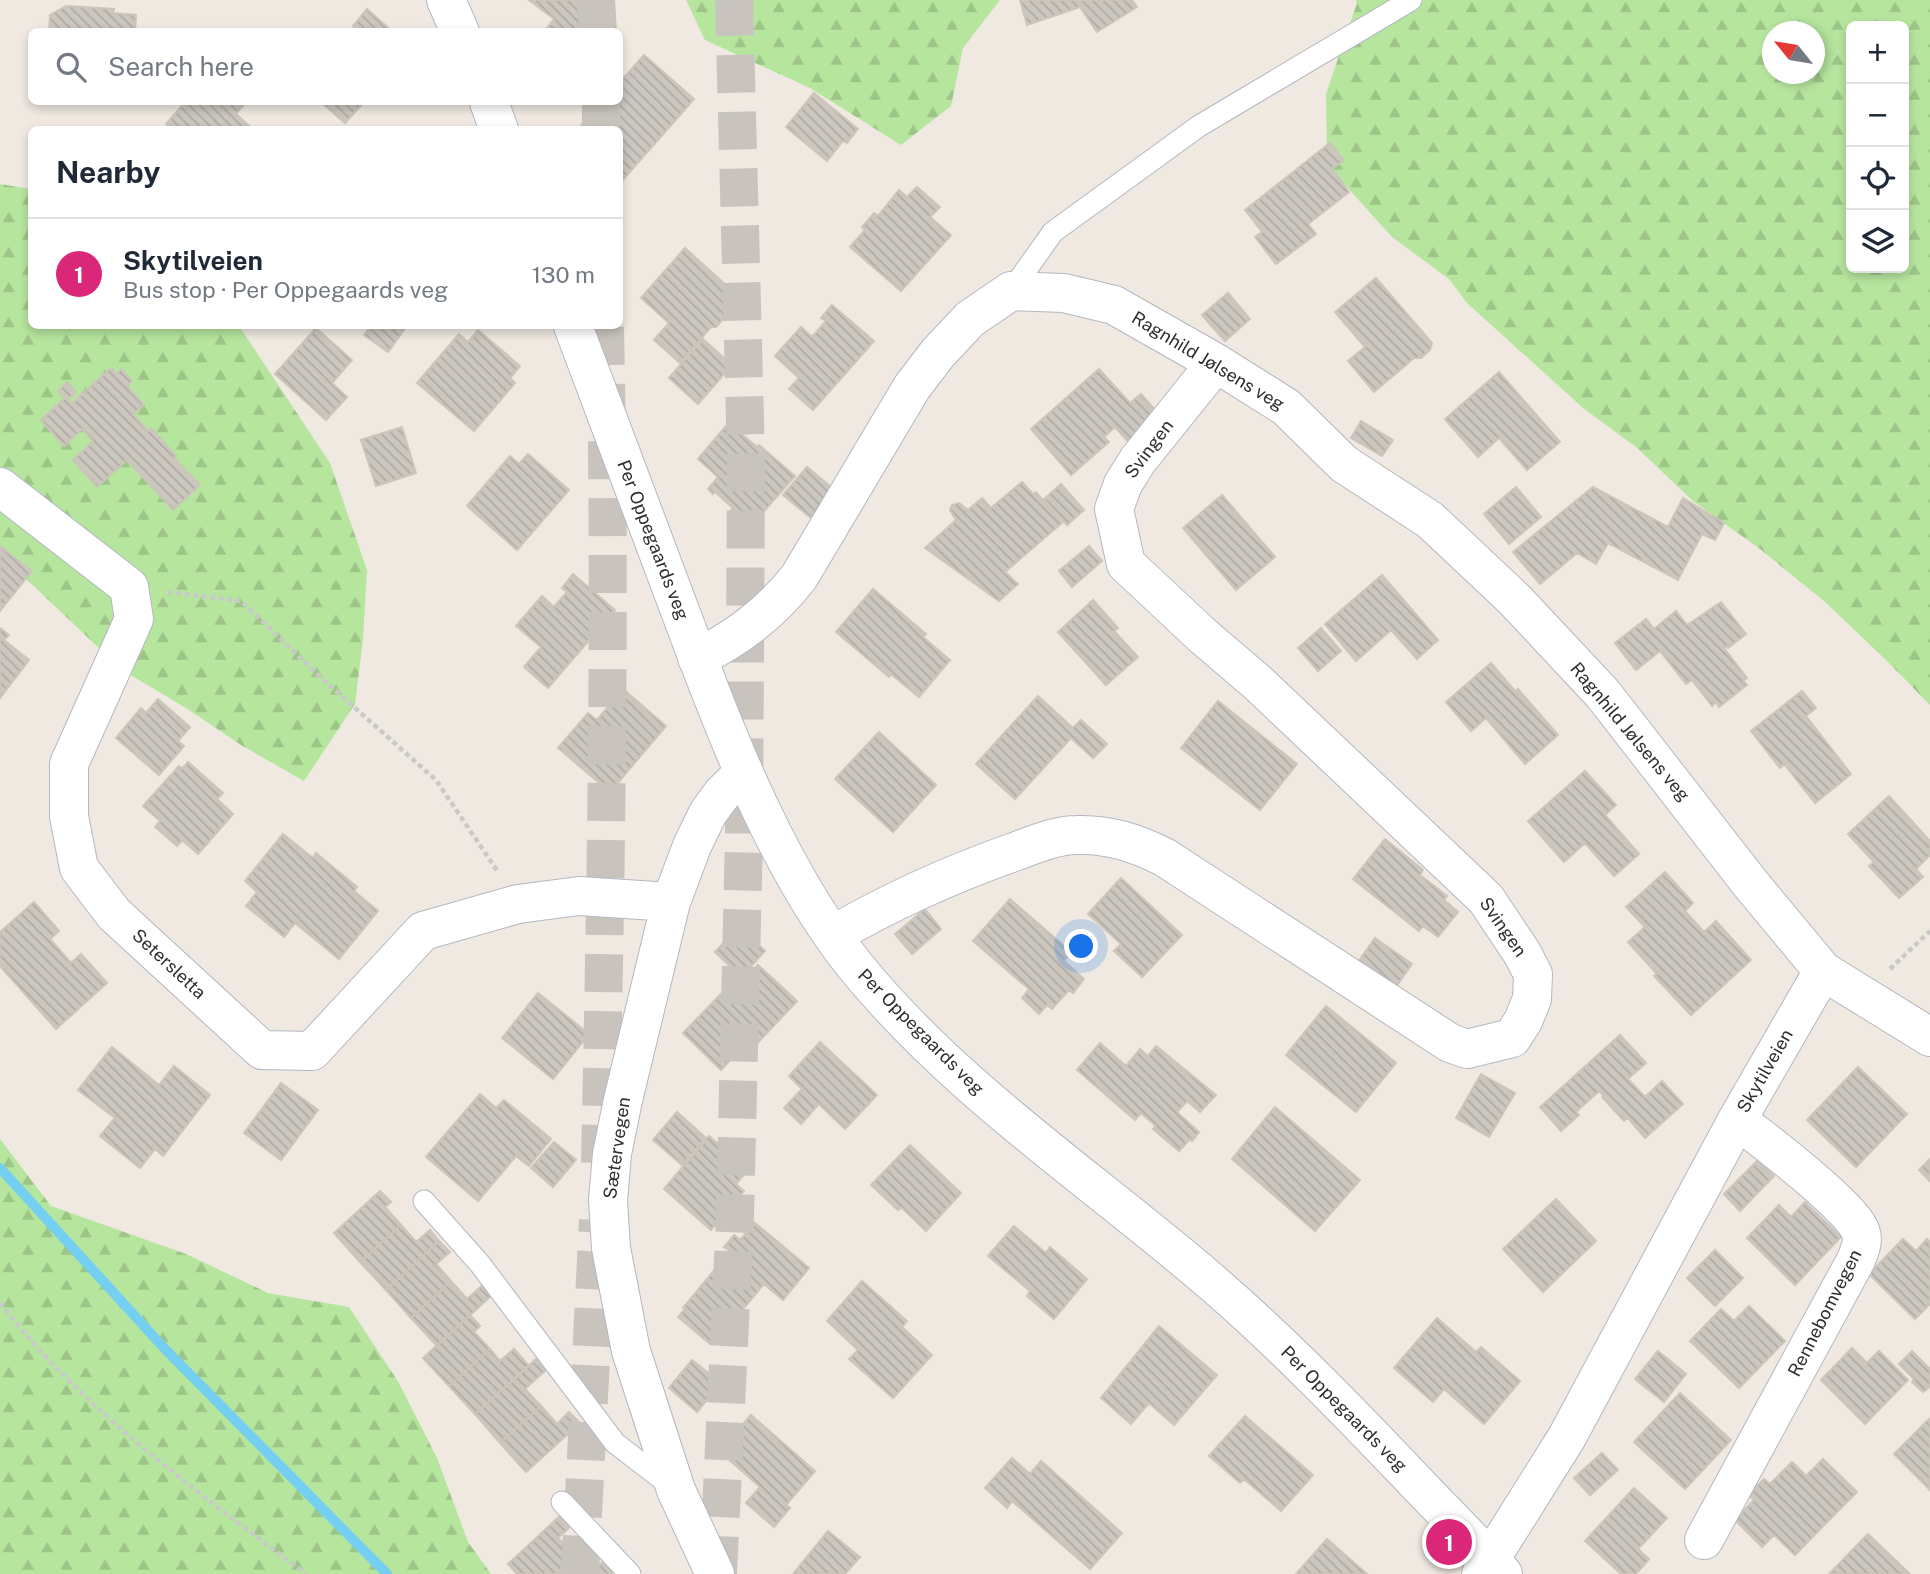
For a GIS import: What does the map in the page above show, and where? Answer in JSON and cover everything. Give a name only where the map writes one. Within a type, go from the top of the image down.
[{"type":"street","points":[[446,0],[458,28]]},
{"type":"street","points":[[490,105],[498,126]]},
{"type":"street","points":[[697,658],[739,635],[782,599],[799,577],[912,387],[938,353],[970,319],[1011,291]]},
{"type":"street","name":"Ragnhild Jølsens veg","points":[[1011,291],[1064,293],[1115,305],[1286,407],[1344,464],[1430,520],[1515,600],[1602,694],[1750,883],[1823,971],[1930,1037]]},
{"type":"street","name":"Per Oppegaards veg","points":[[574,329],[724,728],[786,856],[833,935],[870,983],[937,1054],[1251,1317],[1375,1440],[1491,1569]]},
{"type":"street","name":"Svingen","points":[[833,935],[942,879],[1025,848],[1075,834],[1110,837],[1133,842],[1164,857],[1450,1044],[1467,1049],[1511,1038],[1523,1021],[1532,999],[1533,974],[1486,899],[1258,683],[1126,564],[1114,509],[1123,484],[1138,460],[1216,363]]},
{"type":"street","points":[[0,487],[129,587]]},
{"type":"street","name":"Setersletta","points":[[129,587],[134,619],[69,764],[69,816],[79,868],[114,914],[262,1050],[312,1051],[424,932],[518,904],[579,896],[671,902]]},
{"type":"street","name":"Sætervegen","points":[[715,1574],[676,1490],[631,1351],[611,1248],[608,1200],[612,1154],[623,1100],[671,902],[692,846],[708,813],[744,772]]},
{"type":"street","name":"Skytilveien","points":[[1491,1569],[1567,1437],[1737,1120],[1823,971]]},
{"type":"street","name":"Rennebomvegen","points":[[1703,1540],[1856,1260],[1861,1246],[1861,1233],[1852,1218],[1781,1153],[1737,1120]]},
{"type":"lane","points":[[1011,291],[1053,232],[1188,134],[1411,0]]},
{"type":"lane","points":[[424,1201],[480,1264],[615,1443],[676,1490]]},
{"type":"lane","points":[[562,1502],[630,1574]]},
{"type":"path","points":[[129,587],[242,601],[327,683],[436,780],[518,904]]},
{"type":"path","points":[[1861,996],[1930,931]]},
{"type":"path","points":[[0,1303],[68,1379],[127,1433],[306,1574]]},
{"type":"green space","points":[[686,0],[1000,0],[963,48],[951,106],[901,145],[810,88],[705,40]]},
{"type":"green space","points":[[1356,0],[1930,0],[1930,705],[1824,601],[1760,549],[1693,501],[1636,447],[1583,408],[1467,303],[1449,279],[1392,237],[1327,165],[1326,94]]},
{"type":"green space","points":[[0,184],[28,189],[28,329],[241,329],[330,463],[367,570],[363,639],[355,704],[304,781],[122,670],[0,554]]},
{"type":"green space","points":[[0,1139],[51,1206],[186,1254],[268,1293],[349,1307],[399,1383],[437,1458],[468,1542],[491,1574],[0,1574]]},
{"type":"building","points":[[529,0],[613,0],[592,28],[547,28],[554,19]]},
{"type":"building","points":[[1020,0],[1132,0],[1137,7],[1097,32],[1080,7],[1027,25]]},
{"type":"building","points":[[66,6],[114,9],[113,13],[136,15],[135,28],[49,28],[50,15]]},
{"type":"building","points":[[367,9],[388,28],[355,28],[353,26]]},
{"type":"building","points":[[644,55],[694,99],[623,180],[623,126],[581,126],[599,105],[623,105],[623,79]]},
{"type":"building","points":[[814,93],[858,129],[847,143],[843,141],[827,161],[786,127]]},
{"type":"building","points":[[182,105],[243,105],[236,114],[250,126],[168,126],[166,124]]},
{"type":"building","points":[[324,105],[361,105],[345,123]]},
{"type":"building","points":[[1330,143],[1344,160],[1332,169],[1349,192],[1308,224],[1316,234],[1276,264],[1255,237],[1262,232],[1245,210]]},
{"type":"building","points":[[917,187],[940,207],[930,217],[951,235],[901,291],[850,247],[865,230],[862,227],[874,213],[878,216],[899,190],[907,197]]},
{"type":"building","points":[[685,248],[739,297],[729,307],[730,312],[716,327],[711,327],[680,363],[654,340],[669,323],[641,298]]},
{"type":"building","points":[[1376,278],[1432,343],[1430,350],[1421,358],[1414,358],[1374,392],[1348,361],[1365,347],[1335,312]]},
{"type":"building","points":[[1228,293],[1250,319],[1225,341],[1202,315]]},
{"type":"building","points":[[832,305],[874,341],[813,410],[789,389],[799,378],[775,356],[801,327],[812,337],[826,321],[821,318]]},
{"type":"building","points":[[315,329],[352,360],[332,383],[347,397],[326,420],[275,374]]},
{"type":"building","points":[[369,329],[405,329],[388,352],[364,335]]},
{"type":"building","points":[[478,330],[520,366],[510,378],[515,383],[474,431],[417,383],[459,334],[468,342]]},
{"type":"building","points":[[703,339],[732,365],[698,404],[669,378]]},
{"type":"building","points":[[111,368],[116,374],[121,369],[132,381],[127,386],[144,405],[133,414],[148,431],[151,428],[176,456],[174,458],[200,485],[173,510],[127,460],[97,487],[73,460],[93,441],[82,429],[64,446],[41,420],[65,398],[58,391],[67,382],[76,392],[68,400],[71,404]]},
{"type":"building","points":[[1099,369],[1130,403],[1141,394],[1165,421],[1134,448],[1115,427],[1104,437],[1109,442],[1071,475],[1031,429]]},
{"type":"building","points":[[1499,372],[1560,442],[1527,470],[1499,438],[1478,457],[1445,419]]},
{"type":"building","points":[[731,420],[741,429],[739,432],[757,447],[759,445],[795,476],[759,517],[762,519],[753,529],[731,511],[733,508],[715,492],[713,494],[708,489],[718,477],[698,459]]},
{"type":"building","points":[[1361,421],[1393,440],[1382,456],[1351,438]]},
{"type":"building","points":[[402,427],[416,473],[376,486],[361,440]]},
{"type":"building","points":[[528,454],[569,490],[517,550],[467,506],[510,456],[519,464]]},
{"type":"building","points":[[807,467],[835,490],[811,518],[783,495]]},
{"type":"building","points":[[1022,482],[1033,494],[1036,492],[1062,523],[1005,572],[1018,584],[999,601],[925,548],[956,520],[950,510],[952,505],[959,503],[968,510],[982,498],[991,508]]},
{"type":"building","points":[[1061,484],[1084,510],[1067,525],[1044,499]]},
{"type":"building","points":[[1516,487],[1541,517],[1509,544],[1484,514]]},
{"type":"building","points":[[1593,487],[1668,527],[1683,498],[1724,523],[1715,540],[1702,534],[1678,580],[1608,543],[1596,564],[1577,553],[1540,584],[1513,552]]},
{"type":"building","points":[[1222,495],[1275,557],[1236,590],[1183,528]]},
{"type":"building","points":[[1089,546],[1102,561],[1072,587],[1059,571]]},
{"type":"building","points":[[0,548],[32,571],[0,611]]},
{"type":"building","points":[[573,574],[615,610],[548,688],[524,667],[541,647],[516,626],[542,596],[554,607],[567,592],[562,588]]},
{"type":"building","points":[[1382,575],[1438,640],[1417,659],[1391,630],[1356,661],[1325,624]]},
{"type":"building","points":[[873,589],[926,634],[923,637],[950,660],[919,697],[891,674],[889,677],[836,632]]},
{"type":"building","points":[[1093,600],[1118,628],[1114,631],[1138,657],[1106,685],[1058,632]]},
{"type":"building","points":[[1721,602],[1746,634],[1728,648],[1724,648],[1747,678],[1743,681],[1747,685],[1719,707],[1716,702],[1712,706],[1692,680],[1686,684],[1660,651],[1636,670],[1615,643],[1646,619],[1654,629],[1676,611],[1687,625]]},
{"type":"building","points":[[0,628],[9,635],[4,640],[29,660],[0,698]]},
{"type":"building","points":[[1321,628],[1341,651],[1318,671],[1298,648]]},
{"type":"building","points":[[1491,663],[1558,735],[1525,764],[1486,718],[1471,731],[1446,702]]},
{"type":"building","points":[[623,689],[666,726],[610,792],[558,748],[588,713],[597,720]]},
{"type":"building","points":[[1802,691],[1816,708],[1806,716],[1851,774],[1815,803],[1784,764],[1780,768],[1751,731]]},
{"type":"building","points":[[1038,696],[1073,728],[1081,720],[1107,744],[1093,758],[1071,738],[1015,799],[976,764]]},
{"type":"building","points":[[158,699],[190,727],[178,741],[184,746],[159,775],[116,738],[141,708],[146,713]]},
{"type":"building","points":[[1218,701],[1297,764],[1260,810],[1181,748]]},
{"type":"building","points":[[879,732],[936,785],[893,832],[835,779]]},
{"type":"building","points":[[188,762],[223,793],[217,799],[233,814],[198,854],[182,840],[177,846],[155,827],[160,821],[143,806],[179,766],[182,769]]},
{"type":"building","points":[[1585,771],[1616,805],[1605,815],[1639,854],[1614,876],[1585,843],[1564,862],[1528,821]]},
{"type":"building","points":[[1889,796],[1930,841],[1930,855],[1916,869],[1923,877],[1899,898],[1869,866],[1874,862],[1848,834]]},
{"type":"building","points":[[283,834],[313,858],[316,853],[357,887],[354,891],[378,911],[339,959],[295,923],[284,937],[246,906],[257,892],[245,881]]},
{"type":"building","points":[[1385,839],[1423,870],[1420,875],[1447,896],[1444,900],[1458,912],[1438,937],[1423,926],[1419,931],[1353,879]]},
{"type":"building","points":[[1665,872],[1693,903],[1685,911],[1704,932],[1716,921],[1751,960],[1691,1015],[1654,976],[1657,974],[1628,942],[1645,927],[1626,907]]},
{"type":"building","points":[[1121,878],[1182,935],[1142,977],[1114,951],[1121,944],[1088,914]]},
{"type":"building","points":[[1010,899],[1071,952],[1064,961],[1084,979],[1073,993],[1069,990],[1052,1009],[1047,1005],[1039,1014],[1022,998],[1029,989],[973,941]]},
{"type":"building","points":[[34,902],[59,931],[50,939],[71,963],[81,954],[107,983],[56,1029],[0,966],[0,932]]},
{"type":"building","points":[[925,909],[941,929],[912,954],[895,934]]},
{"type":"building","points":[[739,926],[765,951],[741,977],[715,952]]},
{"type":"building","points":[[1375,938],[1412,964],[1395,988],[1358,962]]},
{"type":"building","points":[[758,965],[797,1001],[750,1051],[744,1045],[721,1070],[683,1033],[722,993],[727,998]]},
{"type":"building","points":[[538,993],[589,1034],[553,1079],[502,1038]]},
{"type":"building","points":[[1326,1006],[1396,1063],[1356,1112],[1286,1055]]},
{"type":"building","points":[[1620,1035],[1646,1063],[1628,1079],[1645,1097],[1662,1081],[1683,1104],[1645,1138],[1628,1118],[1624,1121],[1599,1091],[1576,1112],[1579,1115],[1561,1131],[1540,1107]]},
{"type":"building","points":[[820,1042],[877,1095],[845,1129],[819,1104],[801,1124],[784,1108],[802,1089],[789,1076]]},
{"type":"building","points":[[1100,1043],[1126,1066],[1140,1049],[1148,1056],[1156,1046],[1216,1095],[1200,1112],[1187,1101],[1177,1112],[1199,1132],[1192,1141],[1190,1139],[1179,1151],[1153,1129],[1156,1126],[1141,1113],[1135,1120],[1077,1070]]},
{"type":"building","points":[[112,1047],[159,1085],[174,1066],[210,1095],[163,1156],[155,1149],[140,1168],[100,1136],[115,1118],[78,1090]]},
{"type":"building","points":[[1858,1067],[1907,1114],[1856,1167],[1807,1120]]},
{"type":"building","points":[[1481,1074],[1515,1093],[1489,1137],[1456,1118]]},
{"type":"building","points":[[281,1083],[318,1110],[281,1160],[244,1133]]},
{"type":"building","points":[[480,1094],[496,1108],[504,1100],[551,1139],[529,1166],[516,1156],[478,1201],[426,1157]]},
{"type":"building","points":[[1275,1107],[1360,1180],[1315,1231],[1232,1159]]},
{"type":"building","points":[[677,1112],[706,1138],[682,1165],[653,1140]]},
{"type":"building","points":[[709,1136],[748,1170],[736,1184],[744,1191],[711,1230],[664,1189]]},
{"type":"building","points":[[554,1142],[576,1160],[553,1187],[531,1168]]},
{"type":"building","points":[[910,1145],[961,1193],[926,1231],[901,1207],[898,1210],[871,1185]]},
{"type":"building","points":[[1930,1159],[1930,1181],[1919,1170]]},
{"type":"building","points":[[1758,1160],[1774,1176],[1740,1211],[1724,1194]]},
{"type":"building","points":[[380,1191],[391,1202],[385,1207],[401,1225],[360,1262],[334,1233]]},
{"type":"building","points":[[1556,1199],[1596,1241],[1543,1292],[1503,1249]]},
{"type":"building","points":[[1805,1202],[1841,1237],[1795,1285],[1747,1238],[1779,1205],[1791,1217]]},
{"type":"building","points":[[755,1223],[809,1268],[783,1300],[764,1284],[719,1338],[710,1344],[678,1317],[730,1251],[724,1247],[734,1235],[740,1240]]},
{"type":"building","points":[[401,1225],[416,1242],[430,1230],[439,1241],[386,1290],[360,1262]]},
{"type":"building","points":[[1014,1226],[1046,1253],[1050,1247],[1087,1279],[1054,1319],[1027,1296],[1030,1291],[988,1256]]},
{"type":"building","points":[[1903,1239],[1916,1251],[1927,1239],[1930,1242],[1930,1304],[1915,1319],[1869,1274]]},
{"type":"building","points":[[439,1241],[450,1252],[436,1264],[451,1281],[411,1318],[386,1290]]},
{"type":"building","points":[[1715,1250],[1743,1278],[1715,1306],[1687,1278]]},
{"type":"building","points":[[451,1281],[467,1299],[484,1284],[493,1294],[437,1346],[411,1318]]},
{"type":"building","points":[[862,1281],[907,1321],[902,1327],[932,1355],[893,1398],[849,1359],[858,1350],[827,1321]]},
{"type":"building","points":[[1749,1306],[1785,1341],[1739,1388],[1690,1341],[1721,1309],[1734,1321]]},
{"type":"building","points":[[470,1315],[480,1326],[474,1332],[490,1349],[449,1386],[423,1358]]},
{"type":"building","points":[[1437,1318],[1476,1352],[1481,1347],[1520,1381],[1484,1424],[1444,1389],[1433,1402],[1394,1368]]},
{"type":"building","points":[[1159,1326],[1217,1375],[1174,1425],[1149,1403],[1131,1424],[1101,1398]]},
{"type":"building","points":[[1852,1348],[1867,1363],[1879,1351],[1908,1380],[1865,1424],[1821,1380]]},
{"type":"building","points":[[490,1349],[500,1361],[514,1349],[529,1366],[475,1414],[449,1386]]},
{"type":"building","points":[[1658,1351],[1686,1374],[1664,1402],[1635,1379]]},
{"type":"building","points":[[1912,1351],[1930,1369],[1930,1387],[1923,1392],[1899,1364]]},
{"type":"building","points":[[536,1359],[546,1370],[525,1389],[541,1406],[500,1443],[475,1414]]},
{"type":"building","points":[[692,1360],[721,1383],[697,1412],[669,1388]]},
{"type":"building","points":[[1680,1393],[1731,1440],[1685,1489],[1634,1442]]},
{"type":"building","points":[[541,1406],[557,1424],[569,1412],[580,1423],[526,1472],[500,1443]]},
{"type":"building","points":[[751,1415],[815,1471],[786,1505],[790,1508],[774,1527],[746,1503],[760,1487],[719,1451]]},
{"type":"building","points":[[1245,1416],[1313,1475],[1281,1511],[1244,1479],[1240,1483],[1209,1456]]},
{"type":"building","points":[[1930,1420],[1930,1490],[1894,1454]]},
{"type":"building","points":[[1602,1453],[1618,1470],[1590,1495],[1574,1478]]},
{"type":"building","points":[[1012,1458],[1030,1474],[1041,1461],[1122,1533],[1090,1569],[1012,1501],[1007,1508],[985,1488]]},
{"type":"building","points":[[1823,1459],[1857,1492],[1840,1509],[1806,1476]]},
{"type":"building","points":[[1792,1462],[1840,1509],[1795,1555],[1774,1535],[1762,1547],[1735,1520],[1754,1500],[1748,1495],[1764,1479],[1770,1484]]},
{"type":"building","points":[[1634,1488],[1667,1518],[1638,1549],[1649,1559],[1636,1574],[1621,1574],[1585,1541]]},
{"type":"building","points":[[561,1515],[571,1526],[558,1538],[575,1556],[555,1574],[517,1574],[508,1564]]},
{"type":"building","points":[[828,1531],[860,1557],[845,1574],[793,1574]]},
{"type":"building","points":[[1868,1534],[1910,1574],[1829,1574]]},
{"type":"building","points":[[1327,1539],[1367,1574],[1296,1574]]},
{"type":"building","points":[[575,1556],[590,1573],[604,1561],[613,1572],[610,1574],[555,1574]]},
{"type":"waterway","points":[[0,1168],[163,1347],[387,1574]]},
{"type":"tunnel","points":[[596,0],[598,28]]},
{"type":"tunnel","points":[[718,1574],[735,1216],[744,837],[746,459],[734,0]]},
{"type":"tunnel","points":[[601,105],[601,126]]},
{"type":"tunnel","points":[[600,1163],[608,640],[605,329]]},
{"type":"tunnel","points":[[580,1574],[598,1220]]},
{"type":"place","name":"Skytilveien","points":[[1449,1542]]}]
